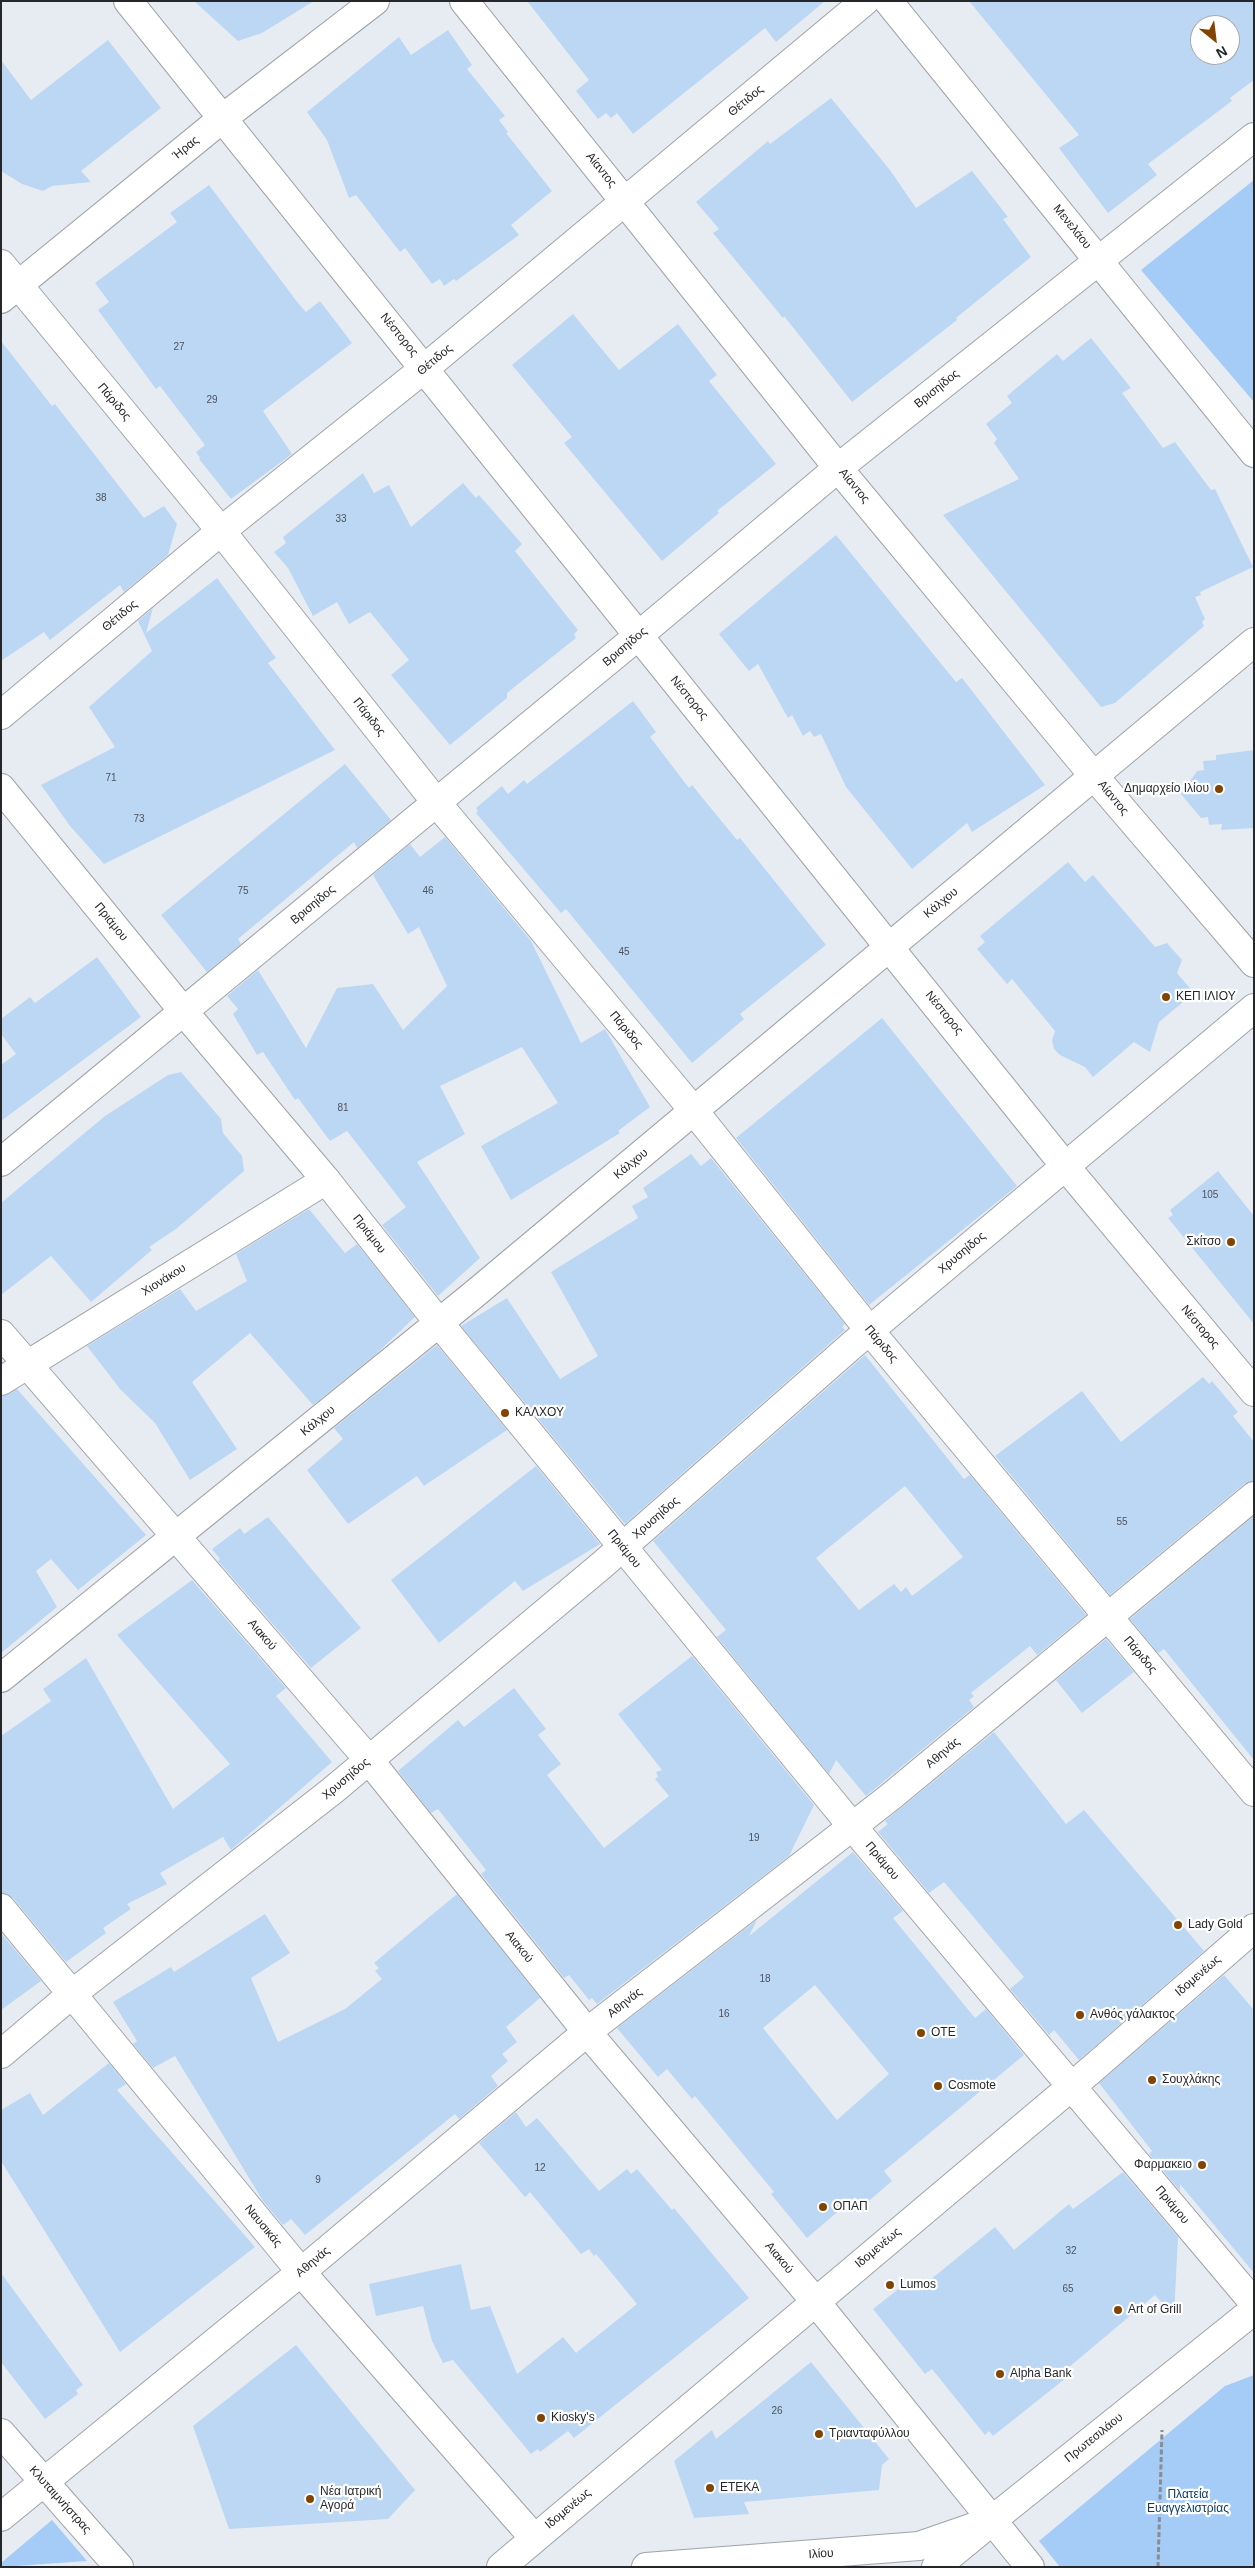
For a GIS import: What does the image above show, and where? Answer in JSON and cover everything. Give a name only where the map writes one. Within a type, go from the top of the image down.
[{"type":"street","name":"Νέστορος","points":[[128,1],[1066,1166],[1254,1392]]},
{"type":"street","name":"Ήρας","points":[[10,292],[223,118],[375,1]]},
{"type":"street","name":"Αίαντος","points":[[464,1],[838,468],[1093,775],[1254,963]]},
{"type":"street","name":"Θέτιδος","points":[[1,715],[221,531],[425,368],[865,1]]},
{"type":"street","name":"Μενελάου","points":[[888,1],[1254,453]]},
{"type":"street","name":"Βρισηίδος","points":[[1,1162],[638,636],[838,468],[1254,137]]},
{"type":"street","name":"Πάριδος","points":[[1,264],[10,292],[221,531],[436,802],[694,1111],[870,1331],[1254,1792]]},
{"type":"street","name":"Κάλχου","points":[[1,1678],[439,1323],[1254,642]]},
{"type":"street","name":"Πριάμου","points":[[1,788],[184,1012],[326,1180],[439,1323],[852,1826],[1254,2304]]},
{"type":"street","name":"Χρυσηίδος","points":[[1,2054],[72,1994],[369,1760],[622,1547],[870,1331],[1254,1008]]},
{"type":"street","name":"Χιονάκου","points":[[1,1381],[326,1180]]},
{"type":"street","name":"Αιακού","points":[[1,1334],[369,1760],[587,2032],[815,2301],[1030,2567]]},
{"type":"street","name":"Αθηνάς","points":[[1,2517],[301,2272],[587,2032],[852,1826],[1254,1496]]},
{"type":"street","name":"Ναυσικάς","points":[[1,1908],[301,2272],[534,2538]]},
{"type":"street","name":"Ιδομενέως","points":[[501,2567],[1072,2086],[1254,1928]]},
{"type":"street","name":"Πρωτεσιλάου","points":[[936,2567],[1254,2310]]},
{"type":"street","name":"Κλυταιμνήστρας","points":[[1,2433],[119,2567]]},
{"type":"street","name":"Ιλίου","points":[[646,2567],[919,2546],[991,2521]]},
{"type":"path","points":[[1158,2567],[1164,2382]]},
{"type":"green space","points":[[1254,180],[1254,402],[1141,270]]},
{"type":"green space","name":"Πλατεία Ευαγγελιστρίας","points":[[1254,2375],[1254,2567],[1060,2567],[1039,2541],[1225,2386]]},
{"type":"green space","points":[[52,2520],[87,2561],[1,2567],[1,2563]]},
{"type":"building","points":[[194,1],[314,1],[262,33],[238,41]]},
{"type":"building","points":[[527,1],[825,1],[776,42],[765,28],[633,134],[617,113],[611,118],[606,113],[598,119],[576,91],[589,80]]},
{"type":"building","points":[[969,1],[1254,1],[1254,80],[1230,98],[1232,101],[1148,164],[1157,175],[1108,213],[1059,148],[1079,135]]},
{"type":"building","points":[[448,30],[472,65],[467,69],[505,116],[499,120],[508,132],[506,133],[552,191],[511,225],[519,235],[456,281],[454,279],[444,286],[440,279],[432,284],[405,248],[400,252],[356,195],[349,198],[327,140],[307,112],[399,37],[411,55]]},
{"type":"building","points":[[108,40],[161,108],[81,171],[91,182],[52,186],[43,191],[22,184],[1,171],[1,60],[31,100]]},
{"type":"building","points":[[831,98],[890,170],[916,208],[972,171],[1008,217],[1003,219],[1031,257],[956,318],[957,320],[852,402],[784,316],[783,318],[713,233],[719,229],[696,202],[768,141],[770,144]]},
{"type":"building","points":[[209,185],[306,312],[320,301],[352,343],[263,411],[292,454],[231,499],[199,459],[196,452],[205,445],[160,386],[156,389],[98,310],[109,302],[95,283],[177,222],[170,213]]},
{"type":"building","points":[[573,314],[619,370],[678,324],[717,375],[709,381],[776,464],[717,511],[719,513],[662,561],[564,443],[572,437],[512,365]]},
{"type":"building","points":[[1091,338],[1131,388],[1122,393],[1163,448],[1175,442],[1211,490],[1215,489],[1253,567],[1200,592],[1201,595],[1195,597],[1205,619],[1202,622],[1204,626],[1115,703],[1101,707],[943,515],[1019,479],[994,443],[997,439],[986,424],[1012,403],[1007,396],[1057,354],[1063,361]]},
{"type":"building","points":[[1,341],[52,406],[55,404],[144,518],[164,506],[177,524],[168,555],[124,592],[120,585],[50,640],[44,632],[1,661]]},
{"type":"building","points":[[363,473],[374,493],[389,485],[411,527],[463,483],[476,498],[479,495],[522,544],[515,551],[578,630],[574,634],[576,638],[507,693],[507,698],[450,745],[391,675],[409,660],[370,612],[349,624],[337,602],[313,616],[288,568],[274,552],[286,543],[283,537]]},
{"type":"building","points":[[836,535],[956,682],[962,678],[1045,785],[972,832],[967,823],[912,869],[846,787],[821,734],[814,737],[810,731],[803,736],[792,715],[788,718],[758,664],[749,671],[719,634]]},
{"type":"building","points":[[217,578],[276,658],[268,663],[335,750],[104,864],[70,826],[41,785],[115,747],[89,707],[152,651],[138,621],[153,608],[146,633]]},
{"type":"building","points":[[633,701],[656,732],[650,737],[689,788],[692,785],[737,840],[740,838],[826,945],[740,1014],[744,1019],[692,1063],[566,909],[561,913],[476,813],[478,811],[476,808],[502,786],[508,794],[524,780],[527,784]]},
{"type":"building","name":"Δημαρχείο Ιλίου","points":[[1254,750],[1254,828],[1221,830],[1222,824],[1209,825],[1208,817],[1201,818],[1181,794],[1197,771],[1204,770],[1203,761],[1216,760],[1216,755]]},
{"type":"building","points":[[345,764],[391,820],[357,848],[354,842],[238,939],[241,944],[207,972],[161,915]]},
{"type":"building","points":[[445,837],[531,941],[581,1043],[605,1029],[650,1107],[618,1131],[620,1133],[511,1200],[481,1146],[558,1103],[522,1047],[440,1086],[465,1134],[417,1162],[480,1258],[438,1296],[382,1225],[406,1207],[347,1131],[330,1141],[298,1098],[295,1100],[263,1052],[257,1055],[233,1014],[238,1009],[227,996],[258,970],[306,1048],[337,988],[373,984],[403,1030],[447,986],[419,927],[408,934],[373,875],[410,844],[420,857]]},
{"type":"building","points":[[1068,862],[1085,882],[1093,875],[1155,947],[1167,943],[1182,960],[1177,973],[1194,993],[1159,1022],[1150,1052],[1134,1042],[1093,1077],[1085,1067],[1060,1055],[1054,1049],[1052,1040],[1055,1031],[1012,979],[1007,984],[977,949],[985,942],[980,936]]},
{"type":"building","points":[[97,957],[141,1017],[1,1121],[1,1065],[16,1054],[1,1034],[1,1019],[30,997],[35,1003]]},
{"type":"building","points":[[882,1018],[1017,1186],[869,1305],[736,1138]]},
{"type":"building","points":[[181,1072],[221,1119],[223,1133],[242,1156],[244,1171],[176,1229],[149,1247],[152,1250],[91,1302],[51,1256],[1,1295],[1,1203],[105,1116],[168,1075]]},
{"type":"building","points":[[691,1154],[701,1166],[711,1158],[845,1324],[842,1327],[845,1330],[625,1524],[461,1326],[507,1298],[560,1379],[598,1356],[551,1272],[638,1218],[632,1206],[648,1197],[643,1188]]},
{"type":"building","points":[[1218,1171],[1254,1216],[1254,1324],[1168,1218],[1173,1215],[1170,1210]]},
{"type":"building","points":[[309,1209],[345,1253],[357,1244],[415,1317],[375,1355],[313,1405],[250,1333],[192,1382],[237,1449],[190,1480],[155,1423],[120,1389],[87,1346],[180,1289],[196,1311],[247,1281],[236,1254]]},
{"type":"building","points":[[437,1345],[507,1430],[424,1486],[417,1476],[348,1524],[307,1470],[343,1439],[334,1428]]},
{"type":"building","points":[[865,1355],[964,1479],[970,1475],[1086,1615],[1037,1655],[1030,1646],[971,1693],[974,1696],[969,1700],[974,1707],[866,1796],[836,1760],[829,1774],[717,1637],[726,1630],[653,1541]],"holes":[[[905,1486],[963,1557],[912,1596],[906,1587],[901,1592],[894,1584],[859,1610],[816,1558]]]},
{"type":"building","points":[[1203,1377],[1209,1384],[1212,1381],[1238,1412],[1233,1416],[1254,1442],[1254,1481],[1244,1484],[1110,1595],[995,1456],[1082,1391],[1121,1442]]},
{"type":"building","points":[[17,1389],[146,1535],[78,1590],[51,1559],[36,1571],[57,1607],[1,1653],[1,1397]]},
{"type":"building","points":[[536,1466],[600,1544],[523,1591],[515,1581],[439,1643],[391,1580]]},
{"type":"building","points":[[1254,1516],[1254,1760],[1164,1649],[1158,1653],[1130,1619]]},
{"type":"building","points":[[268,1517],[361,1628],[311,1668],[218,1561],[220,1559],[212,1549],[240,1528],[244,1534]]},
{"type":"building","points":[[192,1580],[286,1688],[276,1696],[332,1762],[231,1850],[223,1837],[160,1873],[167,1884],[127,1904],[131,1909],[103,1928],[106,1933],[66,1962],[13,1898],[1,1893],[1,1736],[51,1701],[43,1689],[86,1658],[173,1809],[230,1764],[117,1635]]},
{"type":"building","points":[[1106,1639],[1134,1672],[1082,1713],[1056,1680]]},
{"type":"building","points":[[692,1656],[814,1805],[789,1856],[597,2004],[592,1998],[589,2000],[569,1975],[564,1978],[481,1874],[486,1870],[438,1809],[431,1813],[398,1771],[458,1720],[464,1727],[514,1688],[546,1729],[538,1735],[561,1764],[547,1775],[604,1848],[669,1796],[655,1779],[658,1777],[656,1772],[662,1770],[618,1714]]},
{"type":"building","points":[[994,1732],[1066,1824],[1084,1810],[1204,1951],[1079,2060],[1054,2030],[1049,2035],[1010,1989],[1024,1977],[944,1882],[929,1893],[878,1832],[888,1824],[885,1821]]},
{"type":"building","points":[[853,1852],[903,1911],[893,1918],[975,2018],[986,2009],[1024,2055],[884,2171],[892,2181],[863,2206],[855,2197],[807,2238],[771,2194],[774,2192],[695,2096],[692,2099],[667,2069],[658,2077],[617,2028],[757,1920],[749,1936]],"holes":[[[815,1985],[889,2074],[837,2120],[763,2028]]]},
{"type":"building","points":[[457,1894],[540,1998],[506,2027],[517,2042],[502,2054],[508,2061],[491,2076],[498,2086],[459,2119],[455,2114],[305,2235],[291,2219],[283,2225],[263,2201],[175,2056],[153,2068],[133,2044],[137,2041],[113,2002],[171,1967],[174,1972],[265,1914],[290,1953],[251,1978],[278,2042],[345,2009],[382,1979],[375,1971],[379,1968],[374,1963]]},
{"type":"building","points":[[1,1933],[41,1981],[1,2010]]},
{"type":"building","points":[[1224,1975],[1254,2010],[1254,2273],[1180,2184],[1180,2191],[1149,2154],[1152,2151],[1099,2083]]},
{"type":"building","points":[[109,2063],[126,2084],[117,2090],[255,2247],[120,2352],[1,2161],[1,2110],[30,2093],[43,2115]]},
{"type":"building","points":[[516,2112],[526,2127],[537,2118],[599,2191],[627,2169],[631,2174],[637,2169],[672,2210],[674,2208],[749,2298],[574,2438],[568,2431],[540,2452],[538,2449],[531,2454],[453,2360],[443,2363],[432,2341],[423,2306],[376,2316],[369,2284],[461,2264],[471,2310],[490,2306],[517,2374],[563,2337],[576,2353],[637,2304],[596,2254],[594,2256],[589,2249],[581,2254],[530,2192],[525,2197],[479,2143]]},
{"type":"building","points":[[1123,2172],[1178,2237],[1174,2316],[1155,2295],[1062,2373],[1066,2378],[993,2436],[989,2431],[985,2435],[932,2369],[925,2374],[873,2309],[906,2283],[912,2290],[917,2286],[919,2289],[995,2227],[1014,2250],[1069,2204],[1073,2209]]},
{"type":"building","points":[[1,2273],[83,2385],[76,2390],[78,2394],[45,2419],[1,2362]]},
{"type":"building","points":[[296,2345],[415,2490],[388,2519],[229,2529],[193,2426]]},
{"type":"building","points":[[811,2362],[889,2459],[882,2465],[879,2490],[744,2502],[749,2514],[694,2518],[674,2461],[712,2430],[716,2439]]},
{"type":"place","name":"Δημαρχείο Ιλίου","points":[[1219,789]]},
{"type":"place","name":"ΚΕΠ ΙΛΙΟΥ","points":[[1166,997]]},
{"type":"place","name":"Σκίτσο","points":[[1231,1242]]},
{"type":"place","name":"ΚΑΛΧΟΥ","points":[[505,1413]]},
{"type":"place","name":"Lady Gold","points":[[1178,1925]]},
{"type":"place","name":"Ανθός γάλακτος","points":[[1080,2015]]},
{"type":"place","name":"ΟΤΕ","points":[[921,2033]]},
{"type":"place","name":"Σουχλάκης","points":[[1152,2080]]},
{"type":"place","name":"Cosmote","points":[[938,2086]]},
{"type":"place","name":"Φαρμακειο","points":[[1202,2165]]},
{"type":"place","name":"ΟΠΑΠ","points":[[823,2207]]},
{"type":"place","name":"Lumos","points":[[890,2285]]},
{"type":"place","name":"Art of Grill","points":[[1118,2310]]},
{"type":"place","name":"Alpha Bank","points":[[1000,2374]]},
{"type":"place","name":"Kiosky's","points":[[541,2418]]},
{"type":"place","name":"Τριανταφύλλου","points":[[819,2434]]},
{"type":"place","name":"ΕΤΕΚΑ","points":[[710,2488]]},
{"type":"place","name":"Νέα Ιατρική Αγορά","points":[[310,2499]]}]
